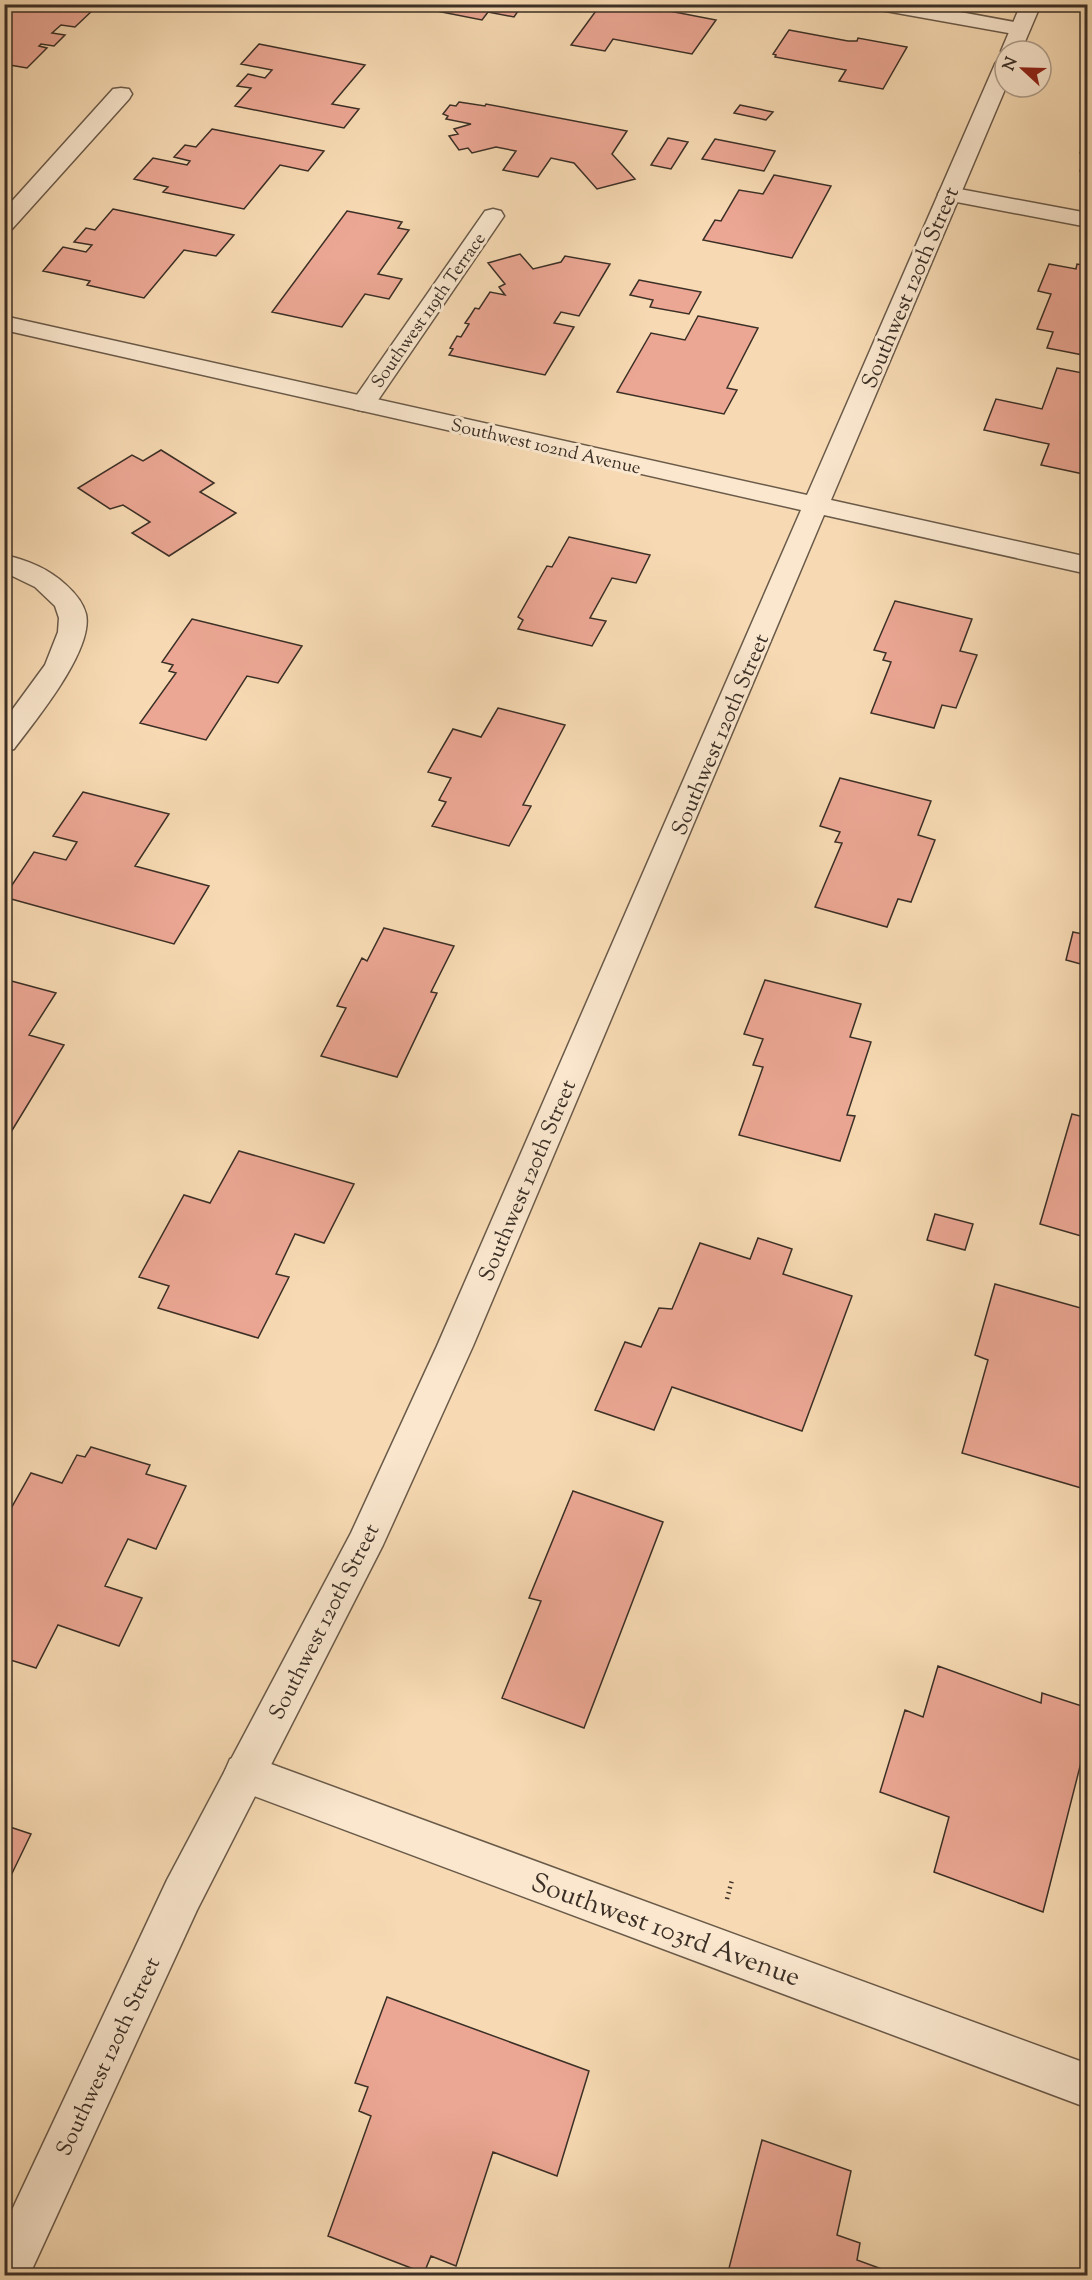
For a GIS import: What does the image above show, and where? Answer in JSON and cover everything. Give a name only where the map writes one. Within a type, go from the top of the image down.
[{"type":"street","points":[[880,4],[1020,29]]},
{"type":"street","points":[[1016,39],[1031,4]]},
{"type":"street","name":"Southwest 120th Street","points":[[4,2276],[182,1895],[364,1545],[455,1346],[993,92]]},
{"type":"street","points":[[4,224],[121,94]]},
{"type":"street","points":[[949,194],[1088,220]]},
{"type":"street","name":"Southwest 119th Terrace","points":[[363,404],[493,216]]},
{"type":"street","name":"Southwest 102nd Avenue","points":[[4,323],[816,507],[1088,566]]},
{"type":"street","points":[[4,742],[58,666],[66,649],[73,617],[63,597],[40,575],[15,566]]},
{"type":"street","name":"Southwest 103rd Avenue","points":[[244,1773],[1088,2086]]},
{"type":"path","points":[[725,1907],[732,1880]]},
{"type":"building","points":[[4,4],[71,4],[94,9],[75,27],[61,25],[52,33],[65,35],[54,46],[41,44],[39,46],[47,48],[27,68],[4,64]]},
{"type":"building","points":[[401,4],[523,4],[514,17],[488,12],[482,20]]},
{"type":"building","points":[[601,4],[633,4],[716,20],[692,54],[613,39],[605,51],[571,45]]},
{"type":"building","points":[[789,30],[848,41],[857,41],[858,38],[907,47],[883,89],[839,81],[846,70],[775,57],[776,55],[773,54]]},
{"type":"building","points":[[259,44],[365,65],[332,104],[359,109],[344,128],[235,106],[251,88],[237,86],[248,74],[265,78],[272,70],[241,64]]},
{"type":"building","points":[[459,102],[485,106],[486,104],[627,131],[612,154],[635,179],[597,189],[574,163],[551,158],[538,177],[503,170],[516,151],[496,147],[472,153],[468,148],[459,150],[449,136],[458,134],[454,129],[471,124],[446,119],[448,116],[443,114],[450,105],[456,106]]},
{"type":"building","points":[[740,105],[773,112],[766,120],[734,113]]},
{"type":"building","points":[[212,129],[324,151],[308,171],[280,165],[244,209],[163,192],[168,187],[134,179],[153,158],[187,165],[190,161],[174,157],[185,145],[196,147]]},
{"type":"building","points":[[1088,134],[1088,173],[1080,171],[1086,154],[1080,153]]},
{"type":"building","points":[[668,138],[688,142],[671,169],[651,165]]},
{"type":"building","points":[[715,139],[775,151],[764,171],[702,159]]},
{"type":"building","points":[[774,175],[831,186],[792,258],[703,240],[715,220],[721,221],[739,190],[763,194]]},
{"type":"building","points":[[113,209],[234,235],[216,256],[184,250],[144,298],[87,285],[90,281],[43,271],[63,247],[86,252],[92,245],[74,242],[86,228],[95,230]]},
{"type":"building","points":[[347,211],[402,222],[398,228],[409,230],[378,274],[402,279],[389,299],[365,294],[342,327],[272,312]]},
{"type":"building","points":[[520,254],[533,269],[561,262],[565,256],[610,264],[579,316],[561,312],[554,323],[574,327],[545,375],[449,355],[453,349],[450,348],[457,336],[461,337],[469,324],[465,323],[475,308],[479,309],[490,292],[505,295],[499,287],[505,284],[488,263]]},
{"type":"building","points":[[1049,264],[1076,269],[1077,264],[1088,266],[1088,356],[1047,348],[1053,332],[1037,329],[1051,294],[1038,291]]},
{"type":"building","points":[[639,280],[701,292],[689,314],[650,307],[653,300],[630,295]]},
{"type":"building","points":[[698,316],[758,328],[727,388],[737,390],[724,414],[617,392],[651,333],[685,340]]},
{"type":"building","points":[[1057,368],[1088,374],[1088,475],[1041,465],[1049,444],[984,430],[996,399],[1042,409]]},
{"type":"building","points":[[161,450],[214,483],[200,492],[236,513],[169,556],[132,533],[150,522],[123,505],[110,509],[78,488],[132,455],[143,461]]},
{"type":"building","points":[[569,537],[650,555],[636,583],[612,578],[590,618],[606,621],[592,646],[518,629],[523,620],[518,617],[547,566],[552,567]]},
{"type":"building","points":[[895,601],[972,619],[960,651],[977,655],[956,708],[942,705],[934,728],[871,713],[891,662],[883,660],[886,653],[874,650]]},
{"type":"building","points":[[192,619],[302,646],[278,683],[247,676],[206,740],[140,723],[176,673],[169,671],[173,665],[162,662]]},
{"type":"building","points":[[498,708],[565,725],[523,805],[531,806],[509,846],[432,826],[446,802],[439,800],[451,778],[428,772],[453,729],[481,737]]},
{"type":"building","points":[[840,778],[931,801],[918,835],[935,840],[911,902],[898,899],[887,927],[815,907],[842,843],[835,842],[840,832],[820,826]]},
{"type":"building","points":[[83,792],[169,814],[135,866],[209,886],[174,944],[4,897],[34,852],[66,860],[77,842],[53,836]]},
{"type":"building","points":[[384,928],[454,946],[431,992],[437,993],[397,1077],[321,1056],[346,1008],[337,1006],[362,958],[367,961]]},
{"type":"building","points":[[1073,932],[1088,935],[1088,966],[1066,960]]},
{"type":"building","points":[[4,979],[56,993],[29,1035],[64,1045],[11,1132],[4,1130]]},
{"type":"building","points":[[765,980],[861,1004],[850,1037],[871,1042],[847,1115],[855,1116],[840,1161],[739,1135],[763,1067],[753,1065],[763,1039],[744,1034]]},
{"type":"building","points":[[1072,1114],[1088,1118],[1088,1238],[1040,1224]]},
{"type":"building","points":[[239,1151],[354,1184],[324,1243],[295,1234],[276,1274],[289,1277],[258,1338],[158,1308],[169,1286],[139,1277],[184,1195],[210,1203]]},
{"type":"building","points":[[935,1214],[973,1224],[965,1250],[927,1240]]},
{"type":"building","points":[[758,1238],[792,1249],[783,1274],[852,1296],[802,1431],[672,1387],[654,1430],[595,1410],[625,1342],[641,1347],[659,1308],[672,1309],[700,1243],[750,1259]]},
{"type":"building","points":[[995,1284],[1088,1310],[1088,1490],[962,1453],[988,1360],[975,1355]]},
{"type":"building","points":[[91,1447],[150,1465],[146,1474],[186,1486],[156,1549],[128,1539],[105,1586],[142,1598],[119,1646],[58,1625],[36,1668],[4,1658],[4,1609],[7,1604],[4,1603],[4,1521],[31,1473],[62,1483],[77,1455],[85,1457]]},
{"type":"building","points":[[573,1491],[663,1522],[584,1728],[502,1698],[541,1601],[529,1598]]},
{"type":"building","points":[[938,1666],[1041,1703],[1042,1693],[1088,1708],[1088,1735],[1043,1912],[934,1872],[949,1817],[880,1792],[905,1710],[923,1717]]},
{"type":"building","points":[[4,1825],[31,1834],[4,1890]]},
{"type":"building","points":[[387,1997],[589,2071],[557,2176],[493,2152],[456,2266],[431,2256],[424,2273],[328,2236],[371,2116],[359,2111],[368,2087],[355,2083]]},
{"type":"building","points":[[762,2140],[851,2171],[837,2235],[860,2243],[857,2260],[901,2276],[727,2276]]}]
